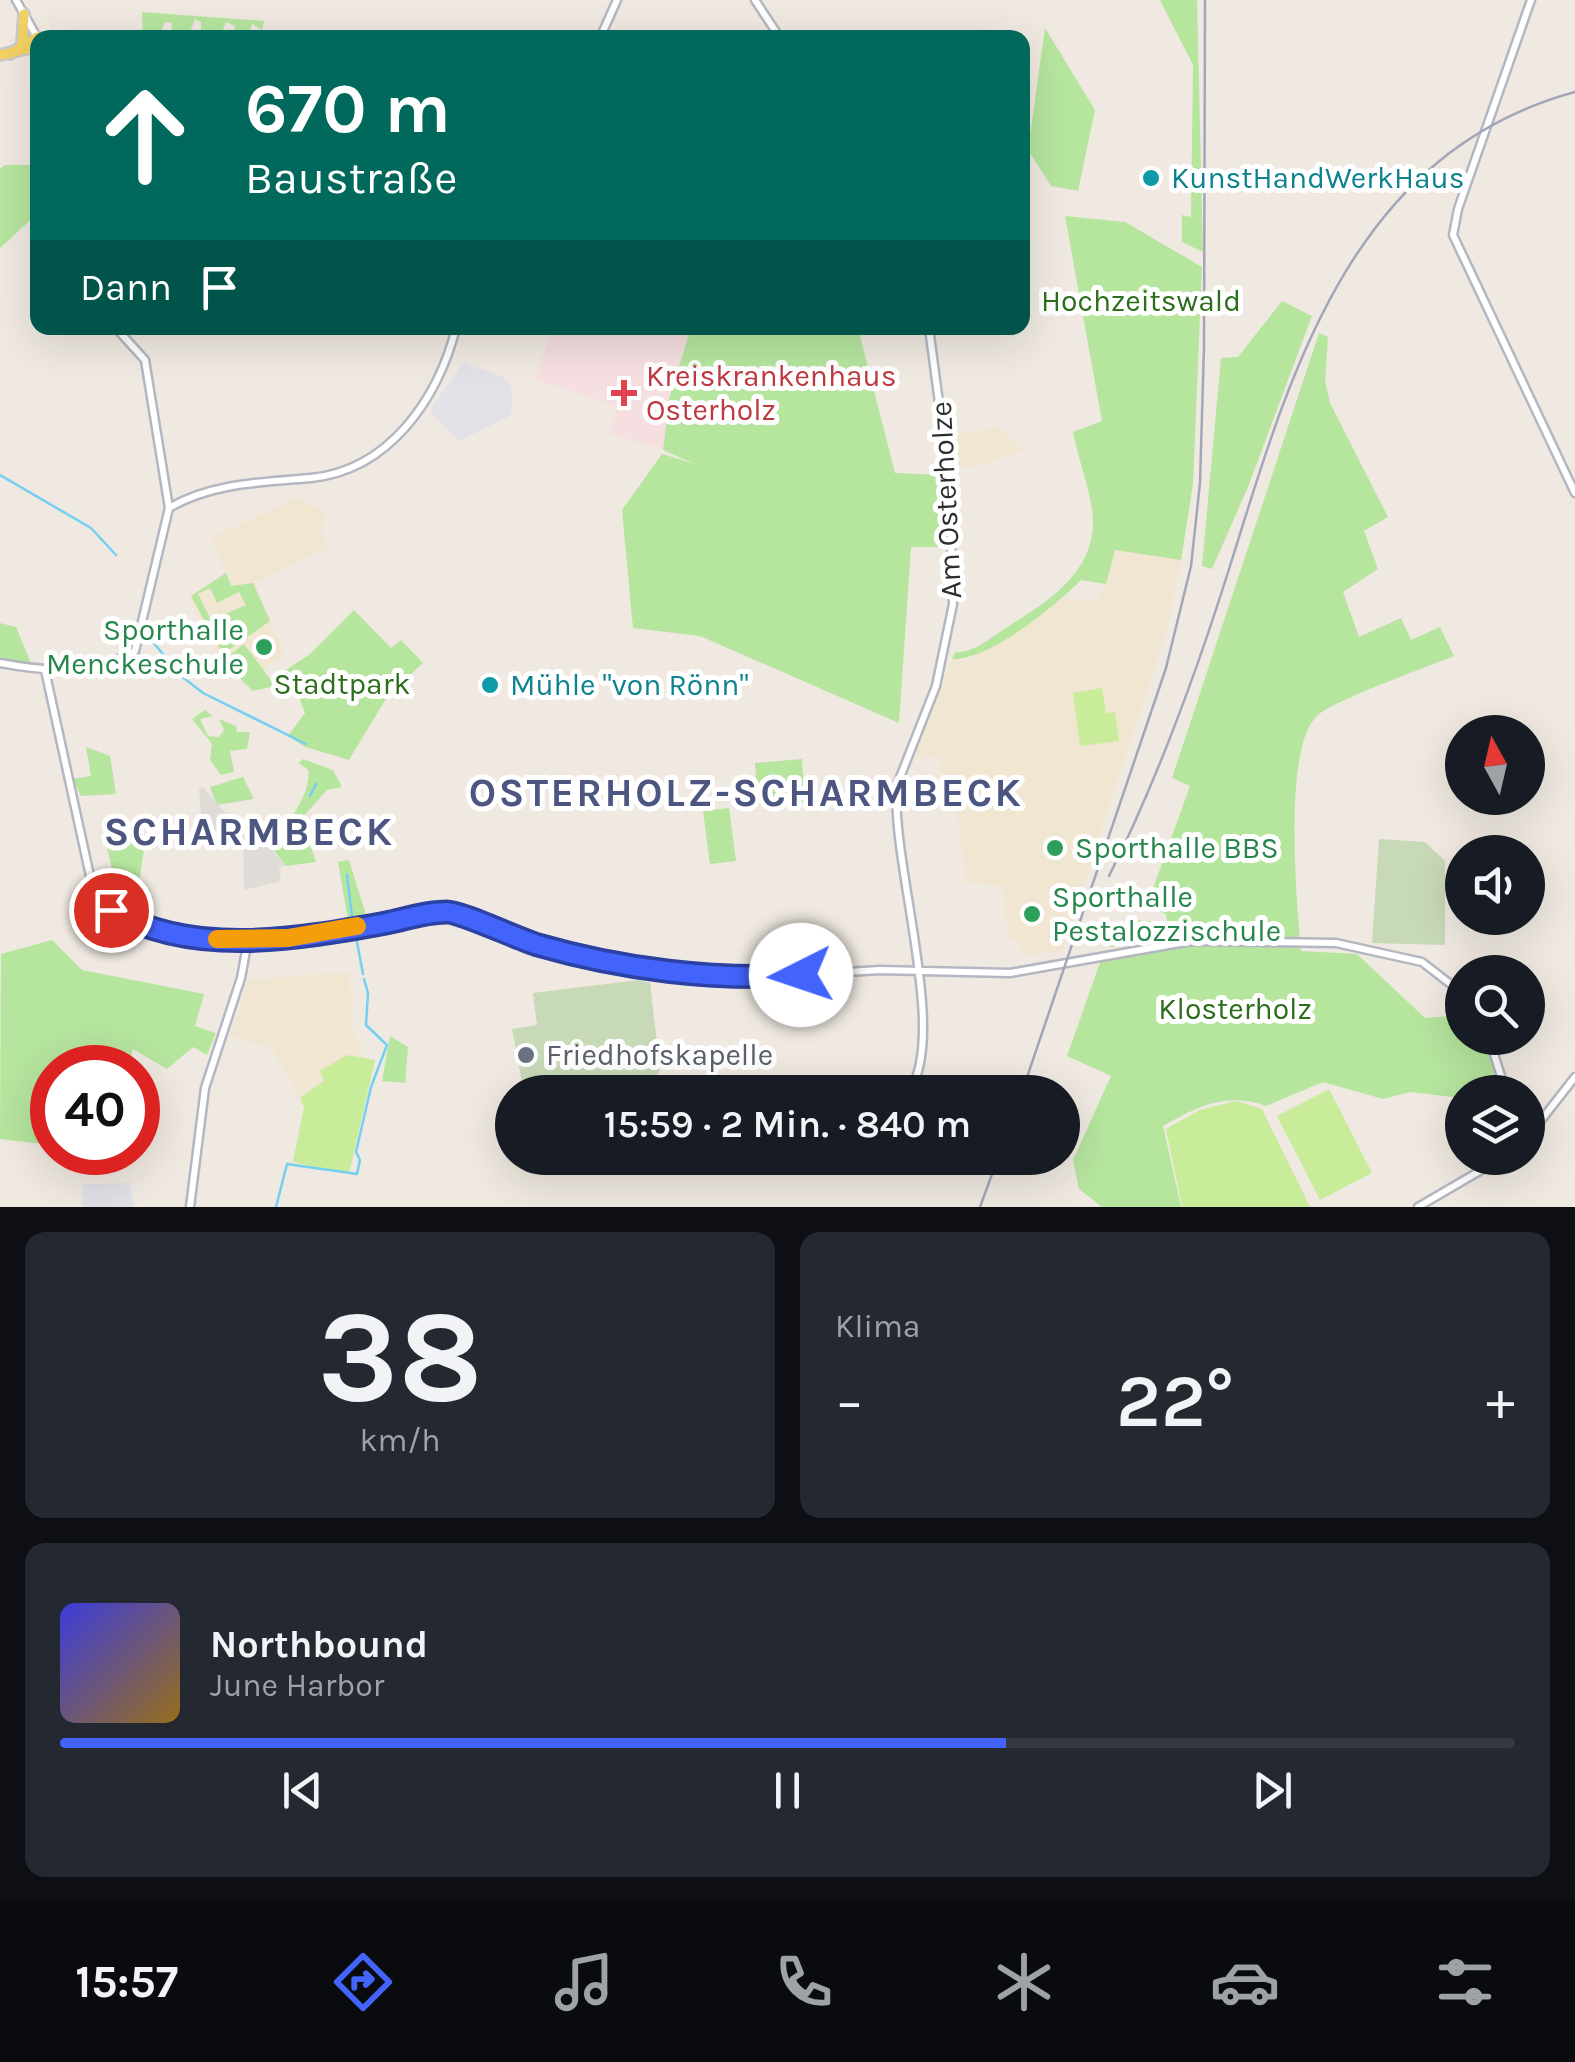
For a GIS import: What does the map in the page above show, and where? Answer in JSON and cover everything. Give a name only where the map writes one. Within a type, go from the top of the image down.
[{"type":"main road","points":[[22,45],[24,14]]},
{"type":"main road","points":[[5,55],[30,41]]},
{"type":"main road","points":[[5,55],[30,48]]},
{"type":"street","points":[[16,0],[33,30]]},
{"type":"street","points":[[604,30],[617,0]]},
{"type":"street","points":[[755,0],[775,30]]},
{"type":"street","points":[[1530,0],[1458,209],[1453,235],[1575,493]]},
{"type":"street","points":[[0,662],[45,670],[99,666],[126,656],[138,646],[169,508],[145,360],[122,335]]},
{"type":"street","points":[[169,508],[236,485],[336,474],[370,460],[437,386],[454,335]]},
{"type":"street","name":"Am Osterholze","points":[[920,971],[910,937],[897,785],[936,686],[953,604],[950,488],[931,335]]},
{"type":"street","points":[[45,670],[92,885],[111,910],[140,924],[189,936],[248,940],[448,911],[497,932],[560,951],[692,973],[761,978],[920,971],[1010,973],[1191,941],[1336,942],[1422,962],[1445,980]]},
{"type":"street","points":[[190,1207],[205,1088],[241,978],[248,940]]},
{"type":"street","points":[[918,1075],[922,1068],[920,971]]},
{"type":"street","points":[[1545,1115],[1575,1077]]},
{"type":"street","points":[[1418,1207],[1473,1175]]},
{"type":"shaded area","name":"Kreiskrankenhaus Osterholz","points":[[550,335],[689,335],[663,418],[667,420],[663,450],[609,433],[618,407],[535,379]]},
{"type":"shaded area","points":[[463,363],[502,376],[510,385],[513,398],[510,416],[458,441],[432,414],[431,408]]},
{"type":"shaded area","points":[[999,427],[1024,451],[971,468],[956,466],[952,436]]},
{"type":"shaded area","points":[[297,497],[326,512],[321,532],[328,548],[254,583],[285,655],[262,670],[244,644],[222,661],[188,598],[226,573],[211,538]]},
{"type":"shaded area","points":[[1115,550],[1181,560],[1167,629],[1062,951],[1021,956],[1019,940],[1008,940],[1003,887],[966,882],[955,796],[943,785],[939,757],[914,759],[952,659],[966,660],[1001,641],[1063,598],[1091,603],[1104,591]]},
{"type":"shaded area","points":[[203,787],[245,836],[278,837],[274,853],[286,866],[279,867],[281,881],[244,890],[243,848],[233,848],[233,835],[202,827],[199,789]]},
{"type":"shaded area","points":[[349,972],[354,1037],[361,1039],[360,1057],[347,1055],[320,1072],[325,1081],[300,1098],[271,1047],[230,1036],[248,980]]},
{"type":"shaded area","points":[[130,1183],[134,1207],[83,1207],[82,1184]]},
{"type":"green space","points":[[1160,0],[1197,0],[1203,252],[1182,242],[1182,215],[1191,217],[1193,65]]},
{"type":"green space","points":[[142,12],[264,21],[262,30],[252,24],[250,30],[234,30],[235,26],[226,22],[223,30],[201,30],[201,22],[195,19],[191,30],[172,30],[172,23],[165,22],[161,30],[143,30]]},
{"type":"green space","points":[[1045,28],[1095,110],[1078,191],[1051,186],[1030,153]]},
{"type":"green space","points":[[5,165],[30,165],[30,220],[0,248],[0,169]]},
{"type":"green space","name":"Hochzeitswald","points":[[1065,216],[1125,222],[1202,267],[1193,484],[1181,560],[1115,550],[1106,584],[1081,580],[1039,617],[1002,642],[952,659],[955,652],[983,644],[1065,585],[1091,541],[1091,501],[1073,432],[1102,421]]},
{"type":"green space","points":[[1282,301],[1312,316],[1248,487],[1212,569],[1202,566],[1221,358],[1238,357]]},
{"type":"green space","name":"Klosterholz","points":[[1319,333],[1328,337],[1325,381],[1330,403],[1388,517],[1364,531],[1378,569],[1343,592],[1359,637],[1401,618],[1411,640],[1440,627],[1454,656],[1328,708],[1307,732],[1300,758],[1294,827],[1301,951],[1357,954],[1425,1018],[1445,1016],[1445,1055],[1492,1055],[1498,1075],[1445,1075],[1445,1096],[1410,1092],[1383,1099],[1323,1082],[1266,1106],[1238,1100],[1213,1103],[1163,1126],[1181,1207],[1102,1207],[1079,1189],[1076,1175],[1080,1175],[1080,1145],[1111,1076],[1067,1056],[1101,960],[1171,947],[1166,914],[1147,905],[1190,786],[1172,778]]},
{"type":"green space","points":[[689,335],[860,335],[895,473],[941,475],[940,547],[911,547],[899,723],[700,636],[633,628],[622,510],[662,454],[695,464],[663,450],[667,420],[663,418]]},
{"type":"green space","points":[[226,573],[231,586],[253,583],[270,621],[223,654],[191,596]],"holes":[[[210,588],[217,603],[239,592],[246,605],[211,620],[198,594]]]},
{"type":"green space","name":"Stadtpark","points":[[354,610],[391,648],[401,640],[423,663],[387,697],[349,760],[305,747],[288,736],[305,713],[293,682],[253,691],[222,661],[244,644],[271,680],[310,654]]},
{"type":"green space","points":[[0,623],[16,627],[31,663],[0,659]]},
{"type":"green space","points":[[1102,688],[1106,713],[1115,712],[1119,741],[1080,746],[1073,693]]},
{"type":"green space","points":[[205,710],[213,716],[200,719],[208,736],[219,737],[224,730],[219,719],[236,726],[237,732],[250,732],[247,749],[230,751],[234,772],[221,775],[210,760],[212,744],[192,719]]},
{"type":"green space","points":[[86,747],[110,756],[116,794],[81,796],[73,779],[91,776]]},
{"type":"green space","points":[[303,759],[333,770],[342,787],[327,790],[301,819],[316,862],[286,866],[275,852],[306,791],[308,770],[299,763]]},
{"type":"green space","points":[[802,759],[805,802],[758,805],[755,763]]},
{"type":"green space","points":[[243,777],[254,799],[217,805],[210,787]]},
{"type":"green space","points":[[729,808],[736,861],[710,864],[703,811]]},
{"type":"green space","points":[[102,825],[145,842],[140,877],[112,869]]},
{"type":"green space","points":[[1379,839],[1425,842],[1445,861],[1445,945],[1372,943]]},
{"type":"green space","points":[[349,860],[366,915],[348,920],[338,862]]},
{"type":"green space","points":[[1135,920],[1156,922],[1152,937],[1110,947],[1106,940]]},
{"type":"green space","points":[[52,940],[82,970],[204,994],[195,1026],[216,1033],[207,1055],[193,1047],[167,1069],[160,1065],[160,1045],[30,1045],[30,1142],[0,1139],[1,954]]},
{"type":"green space","points":[[639,980],[650,983],[658,1075],[521,1075],[512,1029],[537,1025],[533,993]]},
{"type":"green space","points":[[390,1036],[408,1047],[405,1083],[382,1081]]},
{"type":"green space","points":[[347,1055],[375,1060],[349,1174],[293,1161],[304,1107],[300,1098],[324,1081],[320,1071]]},
{"type":"green space","points":[[1329,1089],[1372,1173],[1320,1200],[1277,1116]]},
{"type":"green space","points":[[1236,1101],[1262,1109],[1310,1207],[1182,1207],[1166,1129],[1200,1110]]},
{"type":"waterway","points":[[0,475],[91,528],[116,555]]},
{"type":"waterway","points":[[149,637],[180,675],[203,693],[306,744]]},
{"type":"waterway","points":[[310,796],[316,784]]},
{"type":"waterway","points":[[347,875],[352,916]]},
{"type":"waterway","points":[[357,942],[363,974]]},
{"type":"waterway","points":[[276,1207],[287,1164],[357,1174],[360,1160],[356,1152],[371,1087],[387,1045],[366,1025],[368,993],[364,979]]},
{"type":"railway","points":[[1028,1075],[1166,668],[1191,566],[1200,483],[1204,347],[1205,0]]},
{"type":"railway","points":[[1109,876],[1179,716],[1282,406],[1311,337],[1346,272],[1388,212],[1439,162],[1501,121],[1575,92]]},
{"type":"railway","points":[[980,1207],[992,1175]]},
{"type":"slow traffic","points":[[217,939],[288,938],[357,926]]},
{"type":"place","name":"KunstHandWerkHaus","points":[[1151,178]]},
{"type":"place","name":"Kreiskrankenhaus Osterholz","points":[[624,393]]},
{"type":"place","name":"Sporthalle Menckeschule","points":[[264,647]]},
{"type":"place","name":"Mühle \"von Rönn\"","points":[[490,685]]},
{"type":"place","name":"Sporthalle BBS","points":[[1055,848]]},
{"type":"place","name":"Sporthalle Pestalozzischule","points":[[1032,914]]},
{"type":"place","name":"Friedhofskapelle","points":[[526,1055]]},
{"type":"district","name":"OSTERHOLZ-SCHARMBECK","points":[[746,792]]},
{"type":"district","name":"SCHARMBECK","points":[[249,831]]},
{"type":"route","points":[[111,910],[140,924],[189,936],[248,940],[288,938],[448,911],[497,932],[586,956],[738,978],[801,975]]}]
